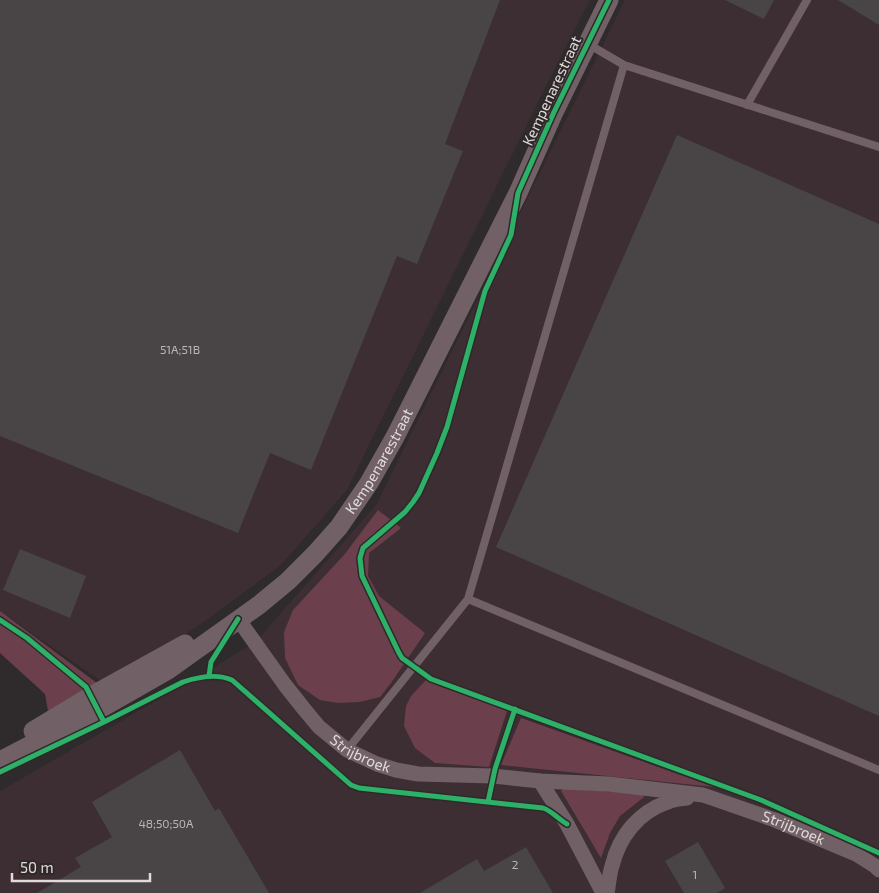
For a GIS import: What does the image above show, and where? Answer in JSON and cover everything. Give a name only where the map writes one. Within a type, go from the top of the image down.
[{"type":"street","name":"Kempenarestraat","points":[[0,762],[168,670],[259,605],[288,581],[339,527],[369,483],[394,437],[518,194],[554,112],[609,0]]},
{"type":"street","name":"Kempenarestraat","points":[[0,751],[91,696],[198,637],[238,619]]},
{"type":"street","name":"Strijbroek","points":[[238,619],[304,709],[319,726],[348,750],[378,764],[418,774],[493,776],[540,781],[609,784],[703,795],[775,820],[856,854],[879,870]]},
{"type":"street","points":[[540,781],[567,824],[602,893]]},
{"type":"street","name":"Strijbroek","points":[[607,893],[611,867],[620,842],[634,824],[649,810],[668,801],[703,795]]},
{"type":"lane","points":[[747,104],[807,0]]},
{"type":"lane","points":[[588,44],[624,65],[879,146]]},
{"type":"lane","points":[[348,750],[468,599],[624,65]]},
{"type":"lane","points":[[468,599],[879,770]]},
{"type":"shaded area","points":[[0,0],[590,0],[347,490],[280,566],[197,627],[102,682],[0,611]]},
{"type":"shaded area","points":[[625,0],[879,0],[879,893],[0,893],[0,791],[213,668],[256,641],[376,505]]},
{"type":"shaded area","points":[[378,510],[401,528],[369,553],[368,576],[379,596],[425,633],[380,697],[360,702],[338,703],[320,700],[298,685],[285,658],[284,632],[293,610],[344,555]]},
{"type":"shaded area","points":[[0,611],[97,683],[48,711],[45,694],[0,653]]},
{"type":"shaded area","points":[[426,680],[507,711],[489,767],[435,763],[415,748],[404,726],[406,706],[411,696]]},
{"type":"shaded area","points":[[521,718],[714,787],[501,765]]},
{"type":"shaded area","points":[[563,788],[643,794],[644,797],[620,816],[610,833],[601,858],[561,791]]},
{"type":"building","points":[[0,0],[500,0],[445,144],[463,151],[417,264],[397,256],[311,470],[270,453],[238,533],[0,436]]},
{"type":"building","points":[[725,0],[774,0],[764,19]]},
{"type":"building","points":[[838,0],[879,0],[879,25]]},
{"type":"building","points":[[677,135],[879,224],[879,716],[496,547]]},
{"type":"building","points":[[20,549],[86,576],[70,618],[3,590]]},
{"type":"building","points":[[180,750],[215,811],[219,808],[269,893],[37,893],[81,867],[75,858],[112,837],[92,802]]},
{"type":"building","points":[[698,842],[725,888],[717,893],[684,893],[665,861]]},
{"type":"building","points":[[526,847],[553,893],[420,893],[477,859],[484,871]]},
{"type":"cycle path","points":[[609,0],[554,112],[518,193],[511,235],[485,291],[447,427],[437,453],[413,502],[405,512],[363,548],[360,558],[362,576],[402,658],[431,679],[761,800],[879,853]]},
{"type":"cycle path","points":[[209,676],[211,662],[238,619]]},
{"type":"cycle path","points":[[0,620],[27,638],[86,687],[104,722],[183,682],[207,676],[226,678],[232,680],[351,785],[359,788],[543,808],[567,824]]},
{"type":"cycle path","points":[[488,802],[495,769],[515,709]]},
{"type":"cycle path","points":[[0,772],[104,722]]}]
